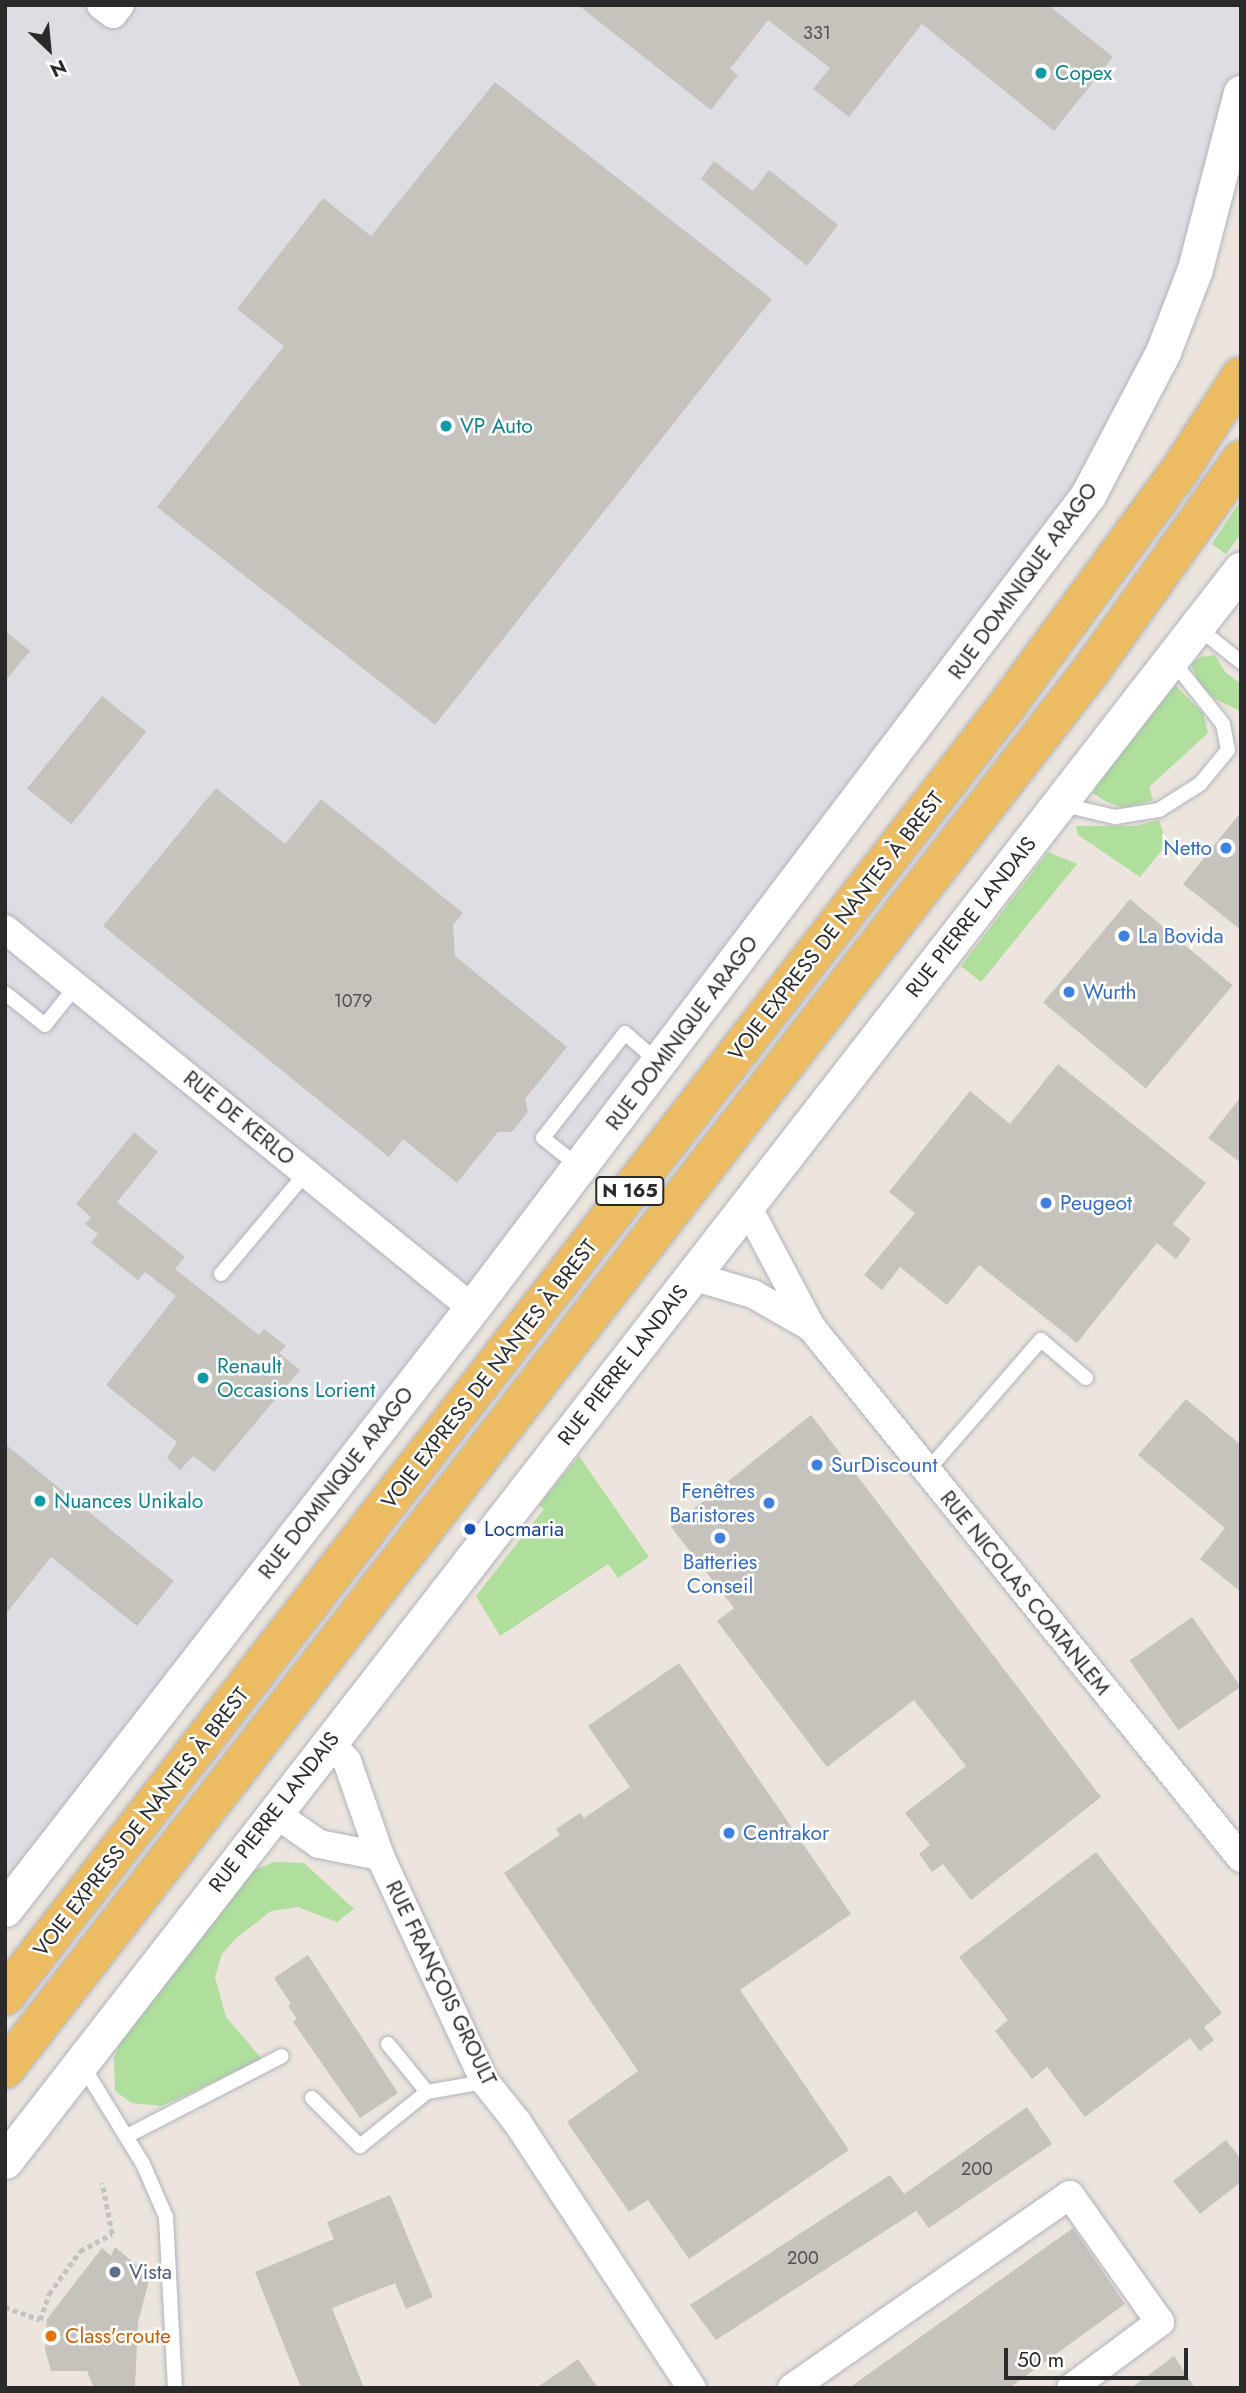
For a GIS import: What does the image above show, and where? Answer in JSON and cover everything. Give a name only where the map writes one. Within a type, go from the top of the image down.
[{"type":"highway","name":"VOIE EXPRESS DE NANTES À BREST","points":[[5,1996],[1006,707],[1156,503],[1241,376]]},
{"type":"highway","name":"VOIE EXPRESS DE NANTES À BREST","points":[[5,2069],[1092,669],[1241,460]]},
{"type":"street","points":[[101,5],[113,14],[120,5]]},
{"type":"street","name":"RUE DOMINIQUE ARAGO","points":[[5,1909],[472,1308],[1088,495],[1163,352],[1195,269],[1241,93]]},
{"type":"street","name":"RUE PIERRE LANDAIS","points":[[5,2161],[273,1812],[1241,569]]},
{"type":"street","name":"RUE DE KERLO","points":[[5,929],[472,1308]]},
{"type":"street","name":"RUE NICOLAS COATANLEM","points":[[747,1206],[811,1327],[1241,1858]]},
{"type":"street","name":"RUE NICOLAS COATANLEM","points":[[692,1276],[753,1294],[811,1327]]},
{"type":"street","name":"RUE FRANÇOIS GROULT","points":[[329,1741],[346,1761],[380,1856],[485,2082],[517,2122],[692,2388]]},
{"type":"street","points":[[273,1812],[319,1844],[380,1856]]},
{"type":"street","points":[[793,2388],[1070,2195],[1160,2322],[1072,2388]]},
{"type":"lane","points":[[1196,626],[1241,663]]},
{"type":"lane","points":[[1059,804],[1115,817],[1159,810],[1200,784],[1228,750],[1223,724],[1171,659]]},
{"type":"lane","points":[[5,993],[45,1025],[76,986]]},
{"type":"lane","points":[[579,1167],[543,1138],[625,1033],[659,1062]]},
{"type":"lane","points":[[221,1274],[306,1172]]},
{"type":"lane","points":[[927,1471],[1041,1340],[1086,1378]]},
{"type":"lane","points":[[388,2044],[427,2092]]},
{"type":"lane","points":[[127,2136],[282,2056]]},
{"type":"lane","points":[[80,2062],[127,2136],[166,2217],[175,2388]]},
{"type":"lane","points":[[312,2098],[360,2146],[427,2092],[485,2082]]},
{"type":"path","points":[[5,2306],[40,2320],[49,2294],[80,2251],[112,2234],[102,2183]]},
{"type":"shaded area","points":[[5,5],[1241,5],[1241,93],[1125,427],[5,1909]]},
{"type":"green space","points":[[1241,500],[1241,534],[1226,554],[1212,544]]},
{"type":"green space","points":[[1215,655],[1225,672],[1241,684],[1241,711],[1215,699],[1199,684],[1191,664],[1200,657]]},
{"type":"green space","points":[[1175,685],[1203,713],[1208,733],[1149,787],[1153,800],[1124,808],[1093,793],[1096,786]]},
{"type":"green space","points":[[1159,820],[1167,844],[1140,877],[1078,835],[1076,826],[1135,826]]},
{"type":"green space","points":[[1048,852],[1077,864],[981,982],[961,966]]},
{"type":"green space","points":[[579,1456],[649,1557],[618,1578],[608,1564],[500,1636],[476,1596],[544,1509],[539,1505]]},
{"type":"green space","points":[[274,1862],[304,1863],[354,1909],[337,1922],[298,1907],[271,1911],[235,1939],[222,1954],[215,1977],[226,2017],[262,2059],[162,2106],[132,2103],[115,2091],[114,2058],[120,2043],[247,1873]]},
{"type":"building","points":[[578,5],[1048,5],[1113,57],[1054,131],[922,24],[849,117],[813,89],[830,68],[768,20],[730,69],[738,75],[711,110]]},
{"type":"building","name":"VP Auto","points":[[495,82],[772,299],[435,725],[157,507],[284,346],[237,309],[323,198],[371,236]]},
{"type":"building","points":[[714,161],[753,191],[769,170],[838,225],[807,266],[701,179]]},
{"type":"building","points":[[5,631],[30,651],[5,681]]},
{"type":"building","points":[[102,696],[146,732],[71,824],[27,788]]},
{"type":"building","points":[[216,788],[285,844],[321,799],[463,913],[453,925],[455,956],[567,1047],[525,1099],[528,1112],[512,1132],[498,1132],[457,1183],[403,1139],[389,1157],[103,926]]},
{"type":"building","name":"Netto","points":[[1241,812],[1241,930],[1183,884]]},
{"type":"building","points":[[1130,899],[1233,985],[1146,1089],[1043,1002]]},
{"type":"building","name":"Peugeot","points":[[1058,1064],[1206,1183],[1173,1224],[1191,1239],[1176,1259],[1157,1243],[1077,1343],[979,1265],[947,1305],[900,1267],[882,1290],[864,1275],[915,1213],[889,1192],[970,1091],[1010,1124]]},
{"type":"building","points":[[1241,1097],[1241,1163],[1208,1138]]},
{"type":"building","name":"Renault Occasions Lorient","points":[[134,1132],[158,1152],[117,1202],[185,1257],[175,1269],[259,1335],[264,1329],[286,1346],[279,1353],[300,1370],[214,1472],[193,1456],[180,1470],[167,1458],[177,1442],[106,1385],[176,1296],[145,1272],[138,1280],[91,1243],[98,1234],[85,1224],[91,1217],[76,1204]]},
{"type":"building","points":[[1186,1399],[1241,1445],[1241,1592],[1200,1559],[1225,1528],[1138,1455]]},
{"type":"building","points":[[811,1415],[1101,1797],[971,1900],[943,1864],[932,1872],[919,1854],[930,1845],[905,1813],[966,1766],[914,1700],[827,1767],[717,1621],[734,1608],[671,1527]]},
{"type":"building","name":"Nuances Unikalo","points":[[5,1444],[174,1581],[137,1626],[51,1557],[5,1615]]},
{"type":"building","points":[[1192,1617],[1241,1687],[1178,1730],[1130,1661]]},
{"type":"building","points":[[679,1663],[851,1914],[740,1990],[849,2150],[689,2259],[648,2200],[629,2212],[567,2122],[638,2071],[504,1873],[560,1835],[556,1829],[580,1813],[584,1818],[630,1787],[588,1726]]},
{"type":"building","points":[[1096,1852],[1222,2013],[1204,2027],[1214,2040],[1200,2051],[1190,2038],[1085,2117],[1047,2067],[1032,2079],[995,2031],[1008,2020],[959,1957]]},
{"type":"building","points":[[308,1955],[398,2093],[360,2118],[293,2022],[297,2019],[288,2006],[291,2004],[274,1978]]},
{"type":"building","points":[[1027,2107],[1052,2144],[929,2228],[916,2211],[716,2340],[690,2305],[890,2175],[904,2194]]},
{"type":"building","points":[[1226,2140],[1241,2159],[1241,2182],[1200,2214],[1173,2181]]},
{"type":"building","points":[[390,2195],[433,2297],[406,2309],[395,2283],[332,2308],[364,2388],[301,2388],[255,2272],[334,2239],[327,2222]]},
{"type":"building","points":[[1073,2228],[1125,2304],[1009,2388],[849,2388]]},
{"type":"building","points":[[115,2247],[150,2277],[138,2322],[135,2388],[94,2388],[87,2371],[51,2371],[45,2349],[47,2319],[102,2248],[111,2256]]},
{"type":"building","points":[[1174,2356],[1195,2388],[1131,2388]]},
{"type":"building","points":[[578,2359],[598,2388],[536,2388],[564,2369]]},
{"type":"place","name":"Copex","points":[[1041,73]]},
{"type":"place","name":"VP Auto","points":[[446,426]]},
{"type":"place","name":"Netto","points":[[1226,848]]},
{"type":"place","name":"La Bovida","points":[[1124,936]]},
{"type":"place","name":"Wurth","points":[[1069,992]]},
{"type":"place","name":"Peugeot","points":[[1046,1203]]},
{"type":"place","name":"Renault Occasions Lorient","points":[[203,1378]]},
{"type":"place","name":"SurDiscount","points":[[817,1465]]},
{"type":"place","name":"Nuances Unikalo","points":[[40,1501]]},
{"type":"place","name":"Fenêtres Baristores","points":[[769,1503]]},
{"type":"place","name":"Locmaria","points":[[470,1529]]},
{"type":"place","name":"Batteries Conseil","points":[[720,1538]]},
{"type":"place","name":"Centrakor","points":[[729,1833]]},
{"type":"place","name":"Vista","points":[[115,2272]]},
{"type":"place","name":"Class'croute","points":[[51,2336]]}]
